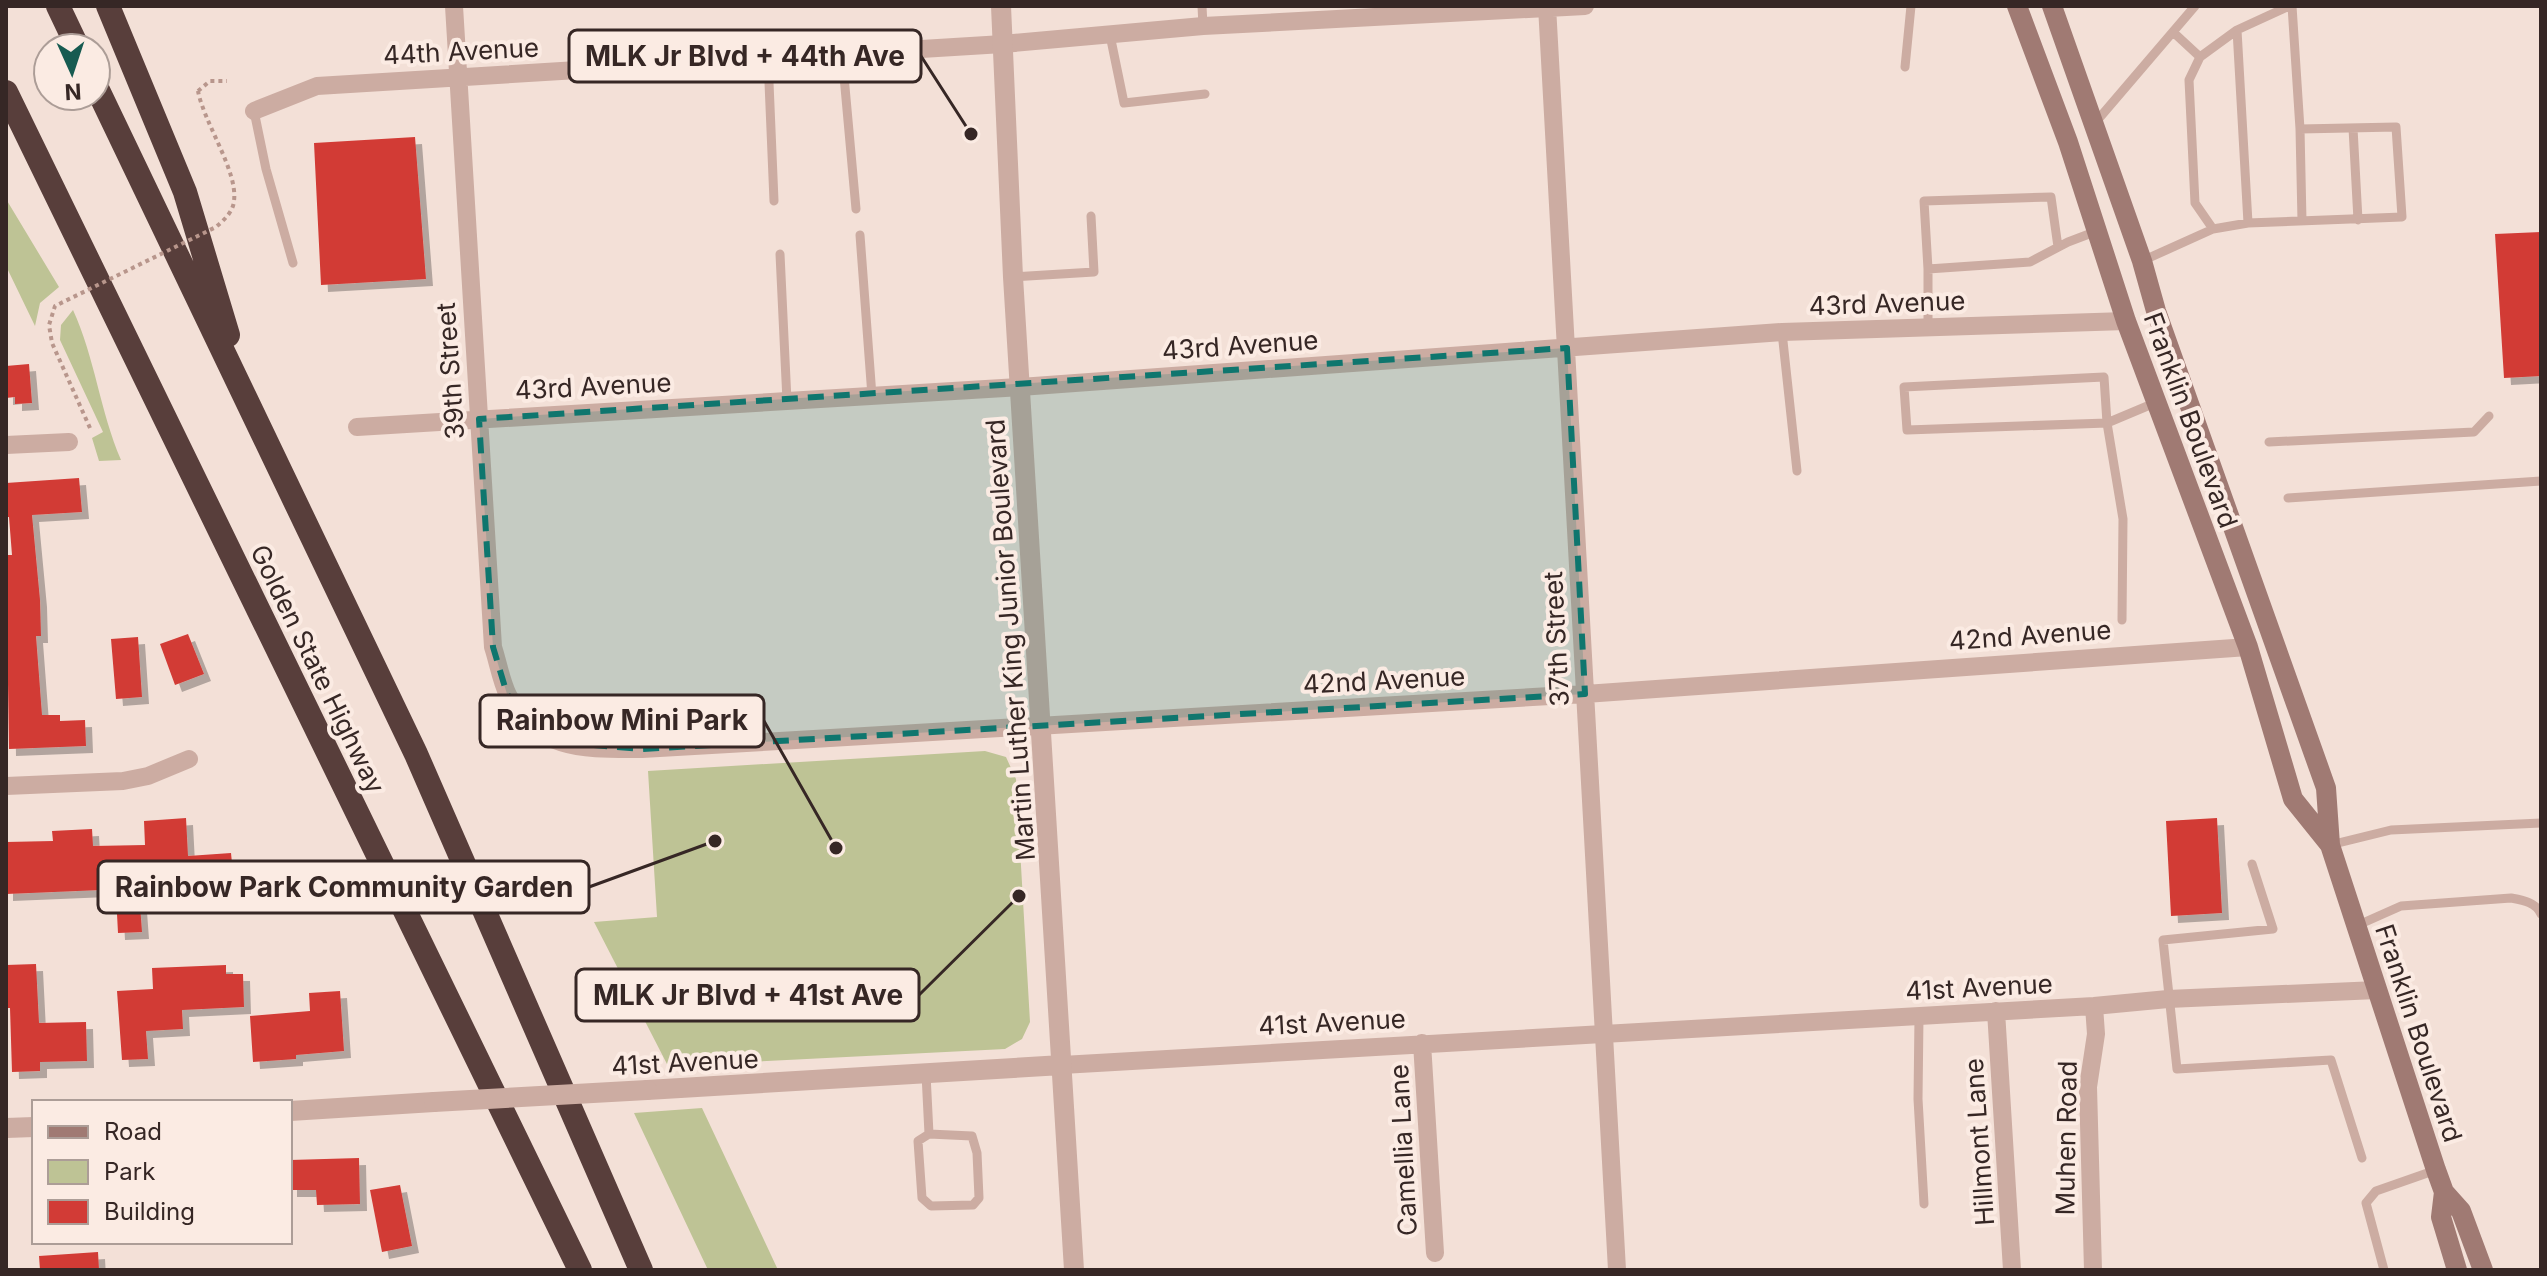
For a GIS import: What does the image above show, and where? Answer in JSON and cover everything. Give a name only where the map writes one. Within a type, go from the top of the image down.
[{"type":"highway","points":[[58,6],[70,32]]},
{"type":"highway","points":[[108,6],[185,192],[253,413]]},
{"type":"highway","name":"Golden State Highway","points":[[6,92],[580,1270]]},
{"type":"highway","name":"Golden State Highway","points":[[108,112],[416,754],[641,1270]]},
{"type":"main road","name":"Franklin Boulevard","points":[[2017,6],[2068,142],[2126,321],[2248,647],[2293,799],[2330,845]]},
{"type":"main road","name":"Franklin Boulevard","points":[[2052,6],[2095,123],[2161,326],[2326,788],[2330,845],[2436,1170],[2444,1192],[2461,1211],[2483,1270]]},
{"type":"main road","name":"Franklin Boulevard","points":[[2444,1192],[2441,1217],[2457,1270]]},
{"type":"street","name":"39th Street","points":[[454,6],[493,647],[507,694],[529,724]]},
{"type":"street","name":"Martin Luther King Junior Boulevard","points":[[1001,6],[1013,277],[1074,1270]]},
{"type":"street","name":"44th Avenue","points":[[254,111],[317,86],[1003,44],[1203,26],[1585,6]]},
{"type":"street","name":"37th Street","points":[[1547,7],[1617,1270]]},
{"type":"street","name":"43rd Avenue","points":[[357,427],[1020,387],[1782,332],[2126,321]]},
{"type":"street","points":[[6,445],[69,442]]},
{"type":"street","name":"42nd Avenue","points":[[529,724],[556,742],[590,749],[642,749],[1585,694],[2248,647]]},
{"type":"street","points":[[6,786],[123,781],[148,776],[189,759]]},
{"type":"street","name":"41st Avenue","points":[[292,1111],[1422,1043],[1919,1017],[2168,999],[2377,990]]},
{"type":"street","name":"Muhen Road","points":[[2093,1270],[2088,1087],[2096,1034],[2094,1006]]},
{"type":"street","name":"Hillmont Lane","points":[[1996,1011],[2012,1270]]},
{"type":"street","name":"Camellia Lane","points":[[1422,1043],[1435,1253]]},
{"type":"street","points":[[6,1128],[32,1127]]},
{"type":"lane","points":[[1202,6],[1203,26]]},
{"type":"lane","points":[[1905,67],[1911,6]]},
{"type":"lane","points":[[2095,123],[2195,6]]},
{"type":"lane","points":[[2213,229],[2195,203],[2189,80],[2200,57],[2237,30],[2290,6],[2300,129],[2302,221]]},
{"type":"lane","points":[[2237,30],[2248,223]]},
{"type":"lane","points":[[2173,32],[2200,57]]},
{"type":"lane","points":[[1110,35],[1124,103],[1205,94]]},
{"type":"lane","points":[[842,54],[856,209]]},
{"type":"lane","points":[[768,59],[774,201]]},
{"type":"lane","points":[[254,111],[266,169],[293,263]]},
{"type":"lane","points":[[2142,261],[2213,229],[2248,223],[2402,217],[2396,127],[2300,129]]},
{"type":"lane","points":[[2353,128],[2358,220]]},
{"type":"lane","points":[[1928,328],[1924,201],[2051,197],[2058,247]]},
{"type":"lane","points":[[1013,277],[1094,272],[1091,216]]},
{"type":"lane","points":[[1928,269],[2030,262],[2097,231]]},
{"type":"lane","points":[[860,235],[872,396]]},
{"type":"lane","points":[[780,254],[787,401]]},
{"type":"lane","points":[[1782,332],[1797,471]]},
{"type":"lane","points":[[2122,620],[2123,519],[2107,423],[2104,377],[1904,387],[1907,430],[2107,423],[2157,402]]},
{"type":"lane","points":[[2269,442],[2474,432],[2489,416]]},
{"type":"lane","points":[[2288,498],[2541,481]]},
{"type":"lane","points":[[2330,845],[2391,830],[2541,823]]},
{"type":"lane","points":[[2252,864],[2273,929],[2163,940],[2177,1069],[2331,1060],[2362,1158]]},
{"type":"lane","points":[[2356,926],[2401,906],[2511,898],[2525,900],[2541,914]]},
{"type":"lane","points":[[1919,1017],[1918,1099],[1924,1204]]},
{"type":"lane","points":[[926,1074],[929,1134]]},
{"type":"lane","points":[[929,1134],[972,1136],[977,1153],[979,1198],[973,1205],[931,1206],[922,1198],[918,1141],[929,1134]]},
{"type":"lane","points":[[2384,1270],[2366,1203],[2376,1191],[2436,1170]]},
{"type":"path","points":[[90,428],[52,343],[49,325],[55,306],[216,227],[228,215],[234,201],[231,179],[198,91],[210,81],[227,81]]},
{"type":"highlighted area","points":[[1567,348],[1585,694],[642,749],[556,742],[529,724],[507,694],[493,647],[479,419]]},
{"type":"green space","points":[[6,199],[59,287],[40,303],[35,326],[6,266]]},
{"type":"green space","points":[[73,310],[121,460],[99,461],[92,438],[103,432],[60,340],[61,325]]},
{"type":"green space","points":[[985,751],[1006,757],[1016,779],[1030,1022],[1022,1039],[1005,1049],[668,1066],[594,922],[657,917],[648,771]]},
{"type":"green space","points":[[702,1108],[778,1270],[708,1270],[634,1113]]},
{"type":"building","points":[[415,137],[426,279],[321,285],[314,143]]},
{"type":"building","points":[[2541,232],[2541,376],[2504,378],[2495,234]]},
{"type":"building","points":[[29,364],[32,403],[15,404],[15,397],[6,398],[6,366]]},
{"type":"building","points":[[79,478],[82,512],[32,515],[40,600],[41,636],[36,636],[42,715],[60,715],[60,721],[85,720],[86,746],[9,749],[6,555],[12,555],[9,517],[6,517],[6,483]]},
{"type":"building","points":[[188,634],[204,674],[175,685],[160,644]]},
{"type":"building","points":[[138,637],[142,697],[116,699],[111,639]]},
{"type":"building","points":[[186,818],[188,856],[231,853],[233,873],[171,880],[170,867],[136,868],[137,905],[140,905],[142,932],[118,933],[116,895],[101,896],[101,890],[6,894],[6,842],[53,841],[52,831],[92,829],[93,846],[145,845],[144,821]]},
{"type":"building","points":[[2217,818],[2222,913],[2171,916],[2166,821]]},
{"type":"building","points":[[36,964],[39,1023],[86,1022],[87,1061],[40,1062],[40,1071],[12,1072],[10,1008],[6,1008],[6,965]]},
{"type":"building","points":[[226,965],[226,974],[243,974],[244,1007],[182,1010],[183,1029],[146,1031],[148,1059],[122,1060],[117,991],[153,989],[152,968]]},
{"type":"building","points":[[340,991],[344,1051],[253,1062],[250,1016],[310,1011],[309,993]]},
{"type":"building","points":[[359,1158],[360,1204],[317,1205],[316,1190],[292,1190],[292,1160]]},
{"type":"building","points":[[400,1185],[412,1246],[382,1252],[370,1190]]},
{"type":"building","points":[[98,1252],[99,1270],[40,1270],[39,1256]]},
{"type":"place","name":"MLK Jr Blvd + 44th Ave","points":[[971,134]]},
{"type":"place","name":"Rainbow Park Community Garden","points":[[715,841]]},
{"type":"place","name":"Rainbow Mini Park","points":[[836,848]]},
{"type":"place","name":"MLK Jr Blvd + 41st Ave","points":[[1019,896]]}]
